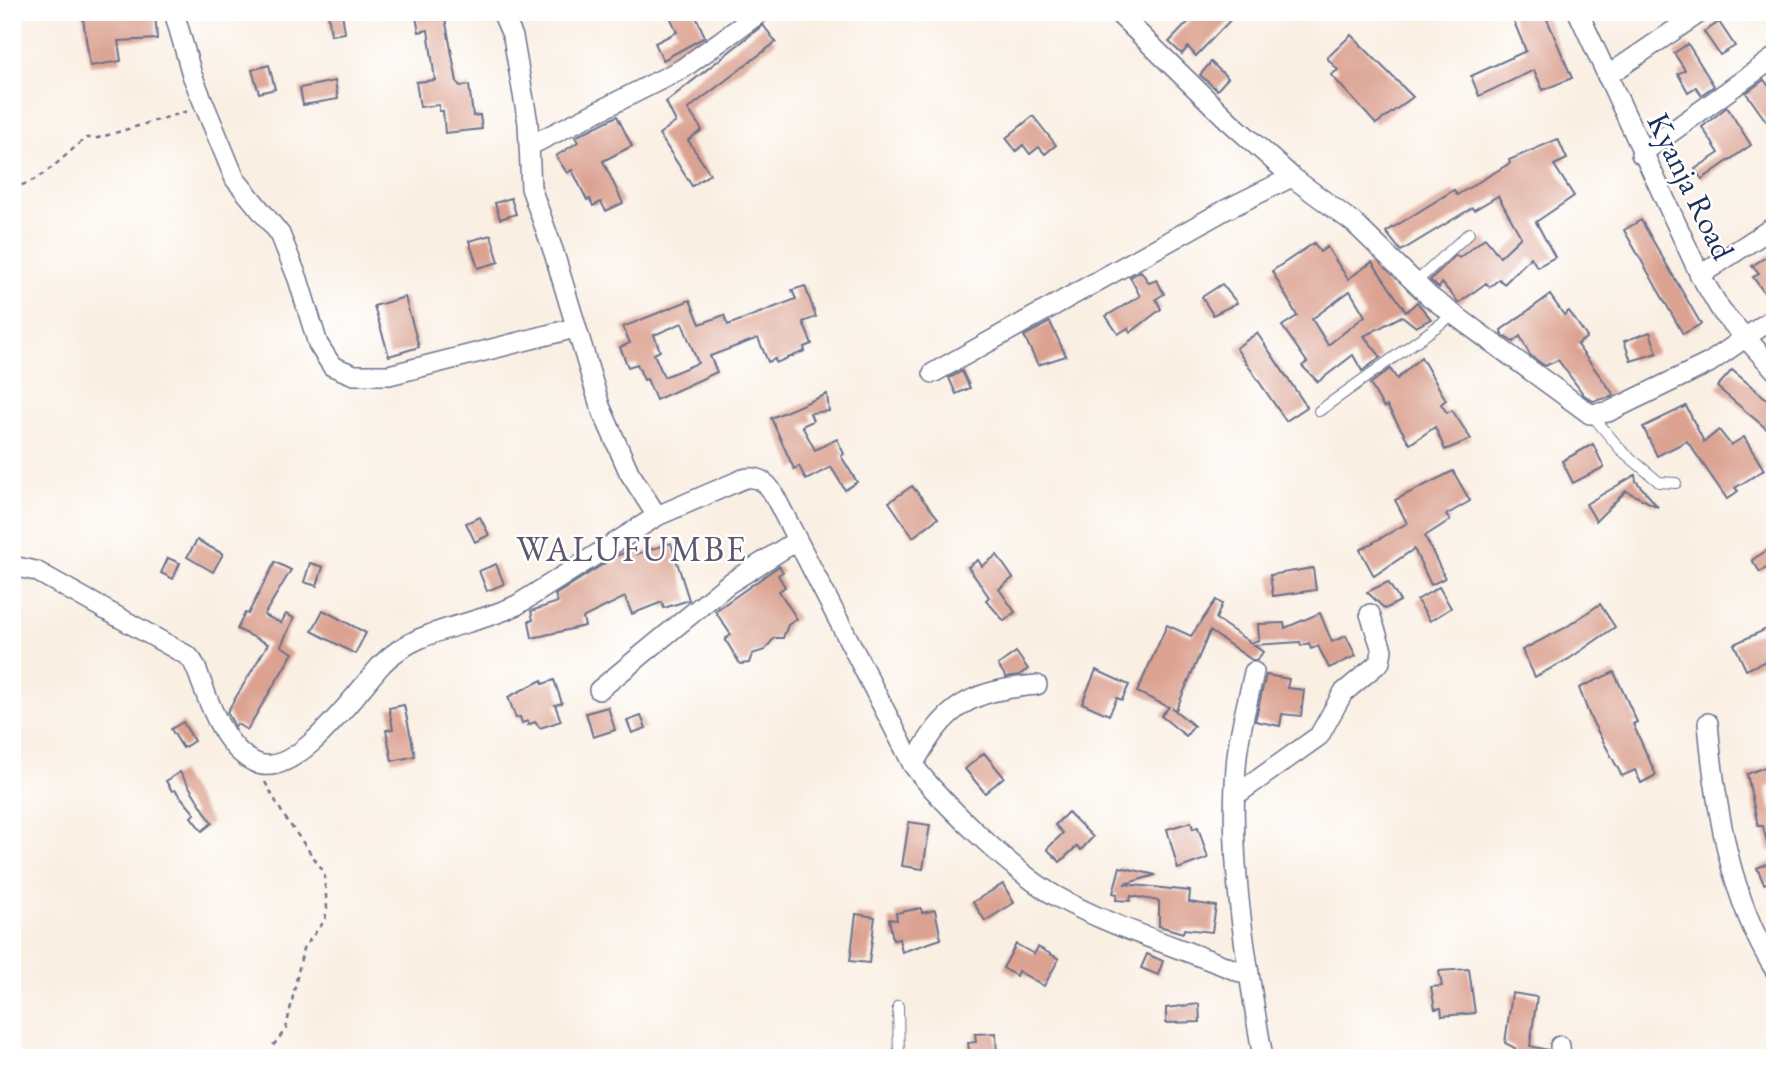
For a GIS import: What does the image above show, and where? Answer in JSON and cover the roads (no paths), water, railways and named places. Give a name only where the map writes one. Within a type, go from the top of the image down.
[{"type":"street","points":[[174,12],[180,40],[235,179],[242,190],[269,216],[288,250],[318,344],[332,366],[354,375],[389,375],[575,328]]},
{"type":"street","points":[[502,12],[513,37],[531,145],[531,188],[610,429],[629,472],[657,516]]},
{"type":"street","points":[[531,145],[682,69],[761,12]]},
{"type":"street","points":[[1117,12],[1229,121],[1292,177],[1354,223],[1415,283],[1453,315],[1590,414],[1608,412],[1709,363],[1775,317]]},
{"type":"street","name":"Kyanja Road","points":[[1578,12],[1641,153],[1700,275],[1722,312],[1744,340],[1775,370]]},
{"type":"street","points":[[1606,76],[1701,12]]},
{"type":"street","points":[[1641,153],[1775,57]]},
{"type":"street","points":[[933,373],[1225,210],[1292,177]]},
{"type":"street","points":[[1700,275],[1775,226]]},
{"type":"street","points":[[12,566],[36,571],[188,656],[195,665],[219,723],[231,742],[255,763],[270,766],[298,755],[323,732],[382,664],[410,642],[496,615],[517,605],[657,516],[743,479],[754,477],[769,486],[913,765],[937,793],[1021,871],[1056,896],[1247,975]]},
{"type":"street","points":[[599,690],[728,584],[796,541]]},
{"type":"street","points":[[1236,795],[1318,736],[1343,693],[1380,662],[1382,650],[1370,614]]},
{"type":"street","points":[[1254,672],[1237,755],[1238,882],[1247,975],[1263,1058]]},
{"type":"street","points":[[913,765],[942,719],[961,704],[989,691],[1037,685]]},
{"type":"street","points":[[1708,723],[1720,803],[1737,886],[1757,938],[1775,970]]},
{"type":"lane","points":[[1415,283],[1469,233]]},
{"type":"lane","points":[[1319,411],[1453,315]]},
{"type":"lane","points":[[1590,414],[1621,450],[1659,482],[1676,483]]},
{"type":"lane","points":[[898,1006],[899,1058]]},
{"type":"district","name":"WALUFUMBE","points":[[632,548]]}]
